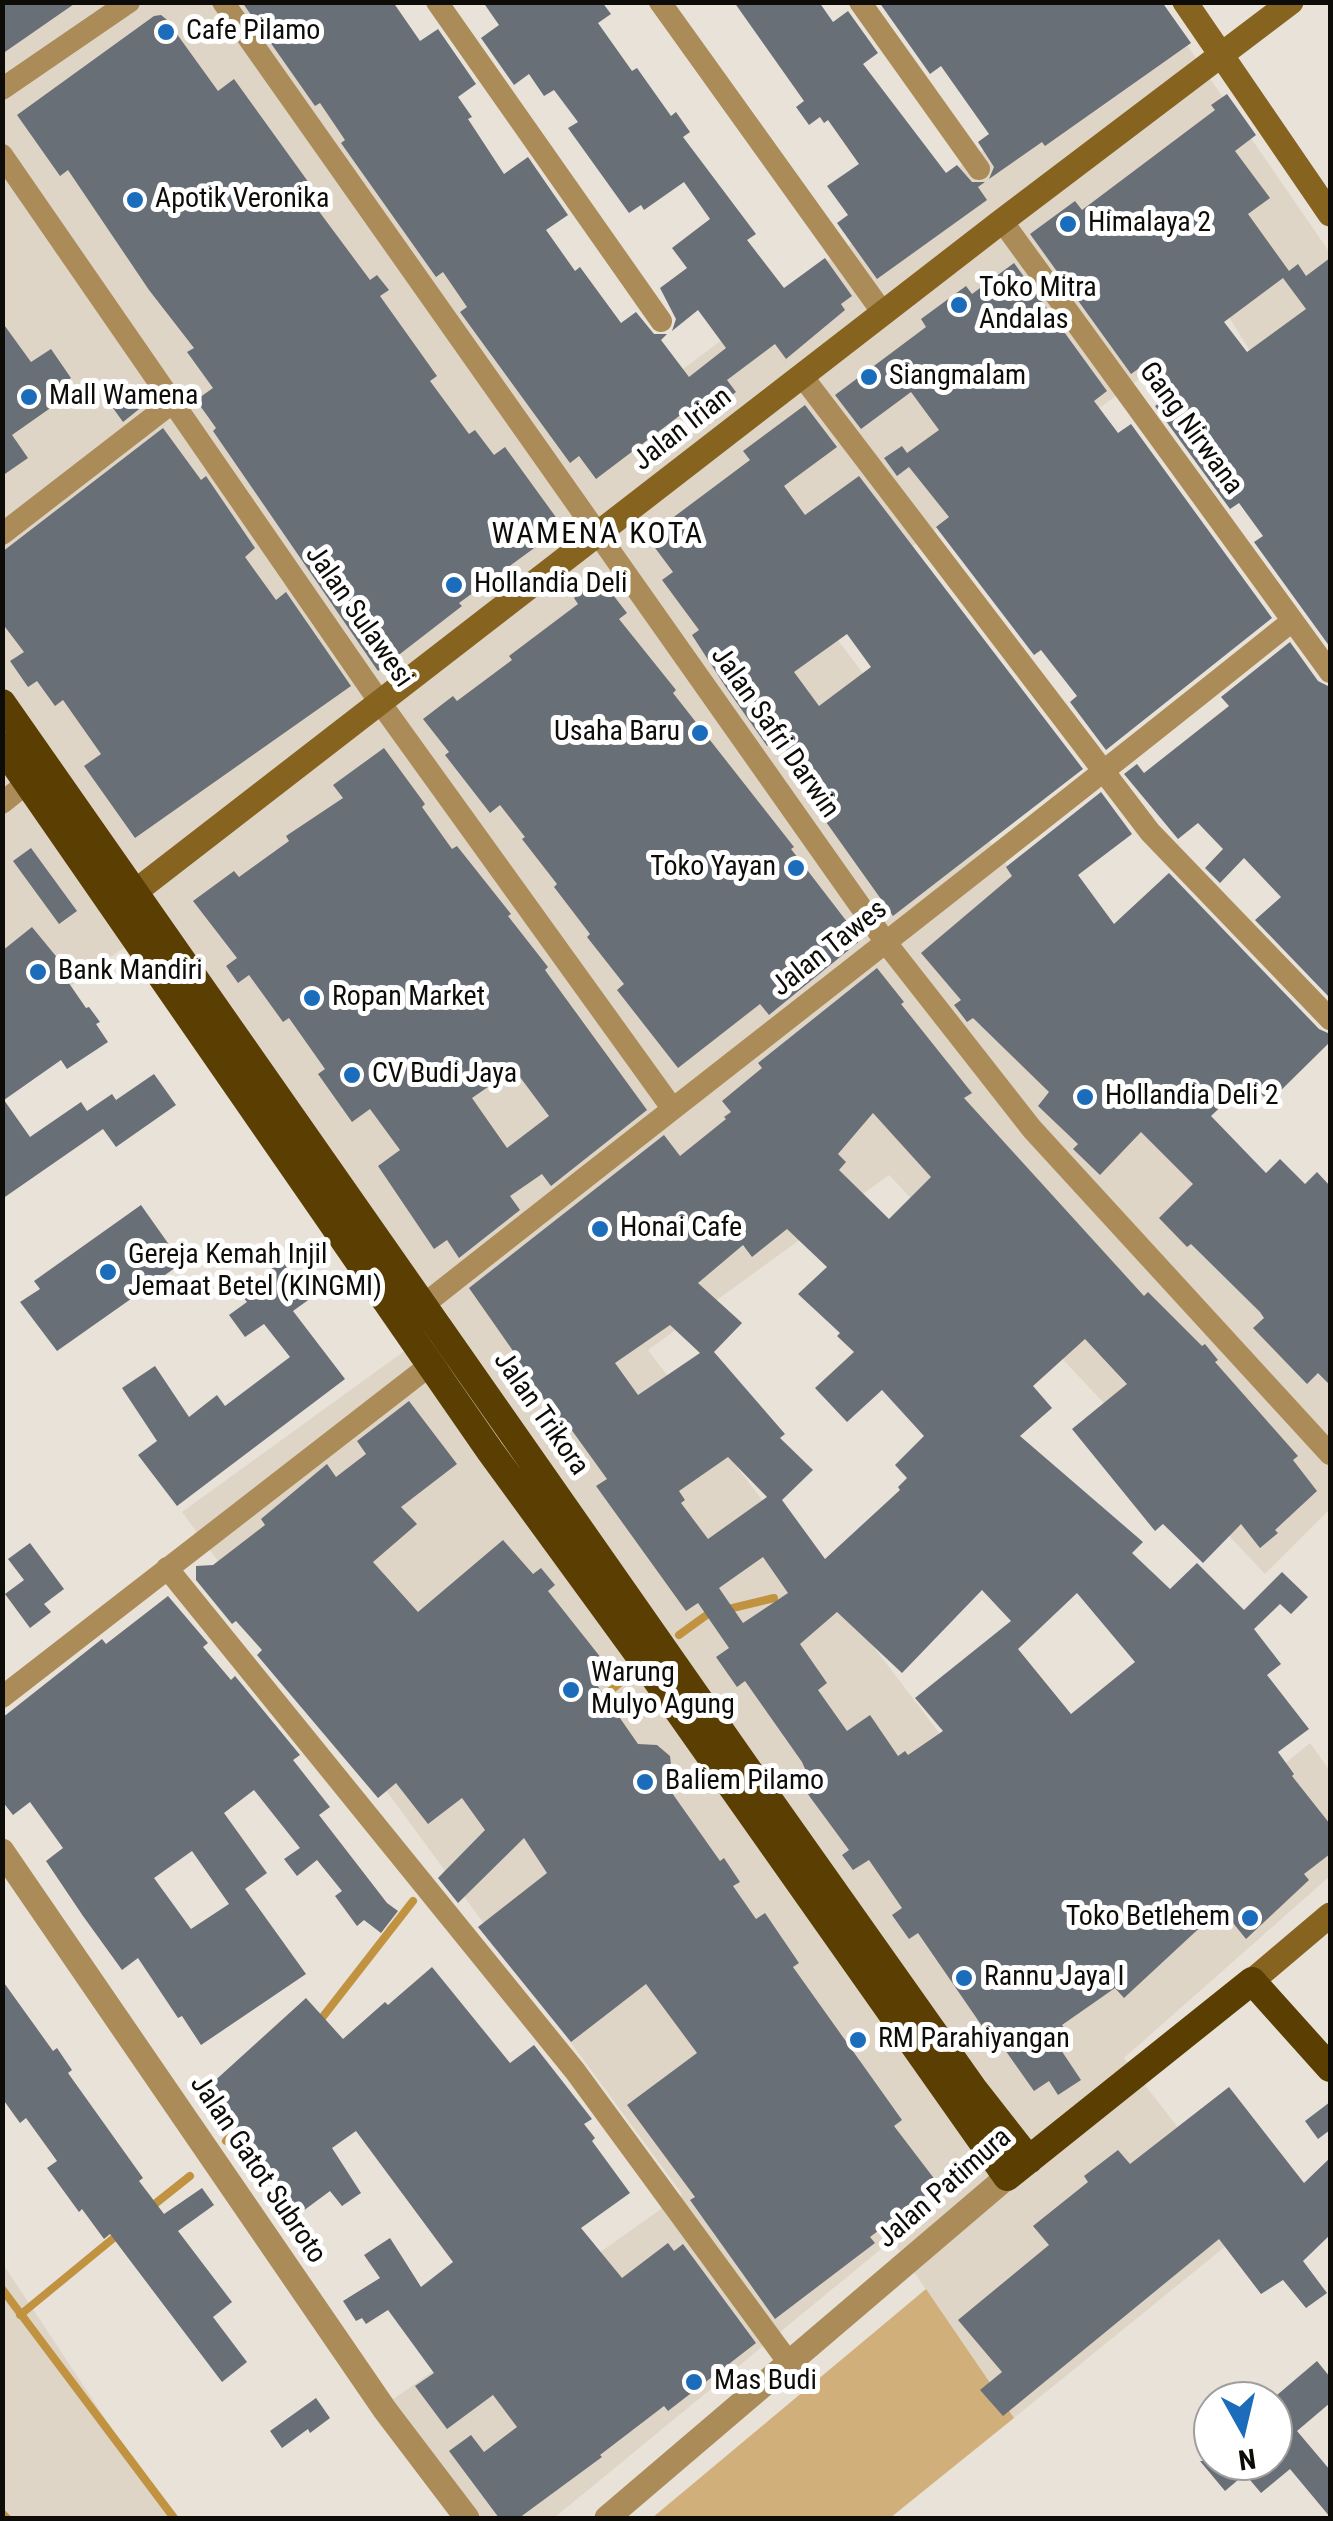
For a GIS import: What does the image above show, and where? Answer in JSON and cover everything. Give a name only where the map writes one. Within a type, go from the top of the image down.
[{"type":"highway","name":"Jalan Trikora","points":[[2,703],[124,900],[442,1356],[964,2075],[1018,2168]]},
{"type":"highway","name":"Jalan Trikora","points":[[2,746],[27,783],[124,900]]},
{"type":"highway","name":"Jalan Patimura","points":[[1018,2168],[1252,1981]]},
{"type":"highway","points":[[1252,1981],[1330,2068]]},
{"type":"main road","points":[[1185,2],[1330,214]]},
{"type":"main road","name":"Jalan Irian","points":[[124,900],[1002,221],[1292,2]]},
{"type":"main road","name":"Jalan Patimura","points":[[1252,1981],[1330,1915]]},
{"type":"street","points":[[6,79],[128,2]]},
{"type":"street","name":"Jalan Safri Darwin","points":[[223,2],[887,944],[1032,1129],[1330,1454]]},
{"type":"street","points":[[437,2],[661,322]]},
{"type":"street","points":[[660,2],[884,313]]},
{"type":"street","points":[[860,2],[979,169]]},
{"type":"street","name":"Jalan Sulawesi","points":[[2,155],[380,701],[672,1108]]},
{"type":"street","name":"Gang Nirwana","points":[[1002,221],[1330,672]]},
{"type":"street","points":[[802,376],[1150,832],[1330,1019]]},
{"type":"street","points":[[2,534],[173,402]]},
{"type":"street","name":"Jalan Tawes","points":[[412,1314],[887,944],[1292,621]]},
{"type":"street","points":[[2,802],[27,783]]},
{"type":"street","points":[[2,1697],[442,1356]]},
{"type":"street","points":[[168,1568],[575,2071],[790,2363]]},
{"type":"street","name":"Jalan Gatot Subroto","points":[[2,1851],[384,2410],[467,2518]]},
{"type":"street","name":"Jalan Patimura","points":[[607,2518],[1018,2168]]},
{"type":"shaded area","points":[[3,3],[321,3],[655,390],[831,258],[1107,62],[1158,3],[1330,253],[1330,480],[1227,314],[819,615],[1143,1045],[1330,1255],[1330,1509],[1265,1574],[889,1175],[648,1350],[1086,1926],[1310,1743],[1330,1771],[1330,1876],[1124,2058],[1253,2224],[1014,2418],[892,2240],[554,2518],[476,2518],[388,2403],[682,2194],[182,1512],[450,1318],[159,922],[3,1035]]},
{"type":"shaded area","points":[[3,2264],[128,2453],[180,2518],[3,2518]]},
{"type":"shaded area","points":[[926,2289],[1014,2418],[890,2518],[652,2518]]},
{"type":"building","points":[[2,2],[77,2],[2,54]]},
{"type":"building","points":[[242,2],[393,2],[420,41],[438,29],[476,84],[458,97],[504,174],[528,157],[568,215],[546,230],[575,271],[580,267],[621,323],[636,312],[654,334],[667,334],[661,340],[689,377],[726,348],[698,310],[672,331],[676,319],[660,288],[687,268],[672,248],[710,219],[684,182],[644,210],[641,205],[629,213],[568,128],[578,122],[554,90],[544,96],[529,74],[514,85],[481,38],[499,25],[483,2],[602,2],[611,14],[598,23],[671,116],[676,112],[690,132],[683,137],[756,234],[747,240],[784,288],[825,258],[852,296],[841,304],[845,310],[786,359],[775,344],[727,380],[736,392],[724,401],[728,405],[708,420],[695,404],[596,479],[579,456],[570,463],[460,312],[467,307],[443,272],[436,277],[341,143],[345,140],[320,103],[315,106]]},
{"type":"building","points":[[734,2],[819,2],[833,22],[848,11],[878,53],[863,64],[946,173],[957,165],[972,182],[985,182],[978,187],[987,200],[877,279],[837,223],[848,215],[827,186],[859,164],[828,120],[824,123],[820,117],[809,125],[796,107],[804,101]]},
{"type":"building","points":[[879,2],[1162,2],[1191,43],[1045,146],[1042,142],[989,179],[994,167],[978,142],[989,134],[941,66],[930,74]]},
{"type":"building","points":[[161,15],[218,91],[234,79],[322,201],[315,206],[370,280],[377,275],[389,290],[380,296],[437,376],[430,381],[469,434],[475,430],[494,455],[505,447],[563,527],[459,603],[462,606],[378,671],[213,431],[216,428],[196,400],[213,388],[187,352],[194,348],[149,290],[68,170],[60,176],[17,115],[154,16]]},
{"type":"building","points":[[1227,94],[1256,135],[1235,151],[1270,198],[1248,214],[1289,271],[1298,264],[1306,276],[1330,258],[1330,647],[1254,542],[1263,536],[1239,503],[1230,509],[1155,406],[1162,401],[1138,369],[1131,374],[1030,234],[1075,201],[1082,210],[1215,110],[1211,105]],"holes":[[[1283,278],[1306,309],[1247,352],[1224,322]]]},
{"type":"building","points":[[1014,263],[1107,391],[1094,401],[1118,433],[1131,424],[1272,618],[1106,750],[1070,702],[1077,696],[1041,650],[1034,655],[936,527],[949,517],[909,467],[897,476],[884,458],[902,446],[907,453],[939,430],[911,392],[861,429],[835,395],[926,327],[921,319],[966,286],[972,294]]},
{"type":"building","name":"Mall Wamena","points":[[2,322],[31,362],[51,349],[71,378],[51,391],[59,402],[12,435],[28,458],[2,476]]},
{"type":"building","points":[[128,386],[143,406],[123,422],[108,401]]},
{"type":"building","points":[[805,405],[837,447],[784,486],[805,515],[859,476],[1083,769],[893,916],[804,791],[812,786],[778,739],[767,746],[725,686],[692,635],[699,630],[662,580],[673,572],[647,537],[750,460],[743,451]],"holes":[[[847,634],[871,667],[819,706],[794,672]]]},
{"type":"building","points":[[163,428],[201,480],[206,476],[255,548],[245,557],[276,600],[286,592],[351,686],[135,838],[84,766],[101,754],[63,700],[55,706],[37,681],[28,687],[10,661],[24,652],[2,623],[2,552]]},
{"type":"building","points":[[600,578],[627,613],[619,619],[861,940],[769,1015],[760,1004],[678,1068],[617,990],[624,984],[587,937],[590,934],[554,887],[557,884],[522,839],[525,837],[500,805],[490,813],[423,719],[453,696],[457,701],[512,660],[509,656],[578,604],[574,598]]},
{"type":"building","points":[[1290,642],[1318,681],[1330,687],[1330,998],[1255,920],[1281,897],[1244,858],[1220,883],[1205,868],[1223,849],[1198,823],[1178,839],[1124,774],[1137,764],[1144,773],[1229,706],[1221,697]]},
{"type":"building","points":[[384,748],[452,849],[457,846],[511,914],[508,916],[548,967],[545,970],[647,1110],[551,1186],[542,1174],[510,1196],[520,1210],[459,1258],[447,1240],[434,1249],[378,1166],[400,1150],[370,1109],[352,1122],[318,1074],[325,1069],[289,1018],[283,1022],[249,975],[238,983],[226,966],[237,958],[193,901],[234,871],[239,877],[289,841],[286,836],[343,798],[333,785]],"holes":[[[514,1069],[549,1116],[507,1148],[472,1098]]]},
{"type":"building","points":[[1101,792],[1132,834],[1078,875],[1114,924],[1169,873],[1319,1029],[1330,1034],[1330,1042],[1269,1102],[1248,1081],[1211,1116],[1266,1173],[1280,1159],[1305,1184],[1317,1172],[1330,1186],[1330,1385],[1318,1373],[1307,1384],[1253,1328],[1264,1318],[1260,1312],[1159,1218],[1193,1184],[1141,1132],[1100,1175],[1073,1149],[1078,1144],[1038,1106],[1049,1092],[973,1018],[967,1022],[954,1005],[961,1000],[921,953],[1012,876],[1006,867]]},
{"type":"building","points":[[31,848],[77,911],[59,924],[13,861]]},
{"type":"building","points":[[32,927],[69,972],[64,976],[100,1022],[96,1024],[108,1042],[67,1069],[61,1060],[4,1100],[30,1137],[81,1102],[87,1111],[112,1094],[116,1100],[154,1074],[176,1105],[116,1147],[103,1129],[2,1199],[2,951]]},
{"type":"building","points":[[877,968],[972,1093],[964,1098],[1144,1296],[1148,1292],[1202,1346],[1205,1344],[1218,1360],[1215,1362],[1298,1456],[1293,1460],[1317,1491],[1260,1548],[1241,1524],[1203,1563],[1163,1524],[1155,1531],[1072,1429],[1127,1384],[1085,1339],[1033,1386],[1052,1408],[1020,1436],[1143,1542],[1132,1553],[1170,1589],[1197,1563],[1244,1610],[1282,1572],[1308,1597],[1291,1614],[1280,1604],[1254,1629],[1281,1664],[1267,1675],[1309,1729],[1278,1752],[1330,1824],[1330,1854],[1304,1874],[1309,1880],[1246,1939],[1221,1908],[1124,1998],[1115,1988],[1062,2025],[1072,2039],[1059,2047],[1081,2080],[1058,2095],[1049,2081],[1034,2091],[986,2023],[982,2026],[918,1933],[909,1939],[892,1915],[902,1908],[869,1860],[853,1870],[842,1855],[849,1850],[796,1778],[806,1771],[802,1762],[745,1681],[737,1687],[716,1657],[729,1648],[698,1603],[686,1611],[596,1486],[607,1479],[534,1385],[517,1396],[499,1371],[518,1358],[469,1288],[664,1135],[680,1156],[726,1119],[731,1112],[722,1101],[762,1068],[758,1063]],"holes":[[[873,1113],[931,1177],[889,1219],[839,1170],[846,1162],[838,1154]],[[787,1229],[827,1267],[798,1294],[840,1333],[837,1336],[854,1352],[815,1388],[847,1422],[882,1390],[924,1436],[895,1465],[907,1478],[898,1487],[900,1490],[825,1559],[782,1500],[813,1470],[780,1438],[785,1434],[714,1352],[742,1323],[698,1283],[743,1245],[752,1257]],[[670,1325],[700,1353],[638,1395],[615,1363]],[[728,1457],[767,1497],[708,1539],[681,1503],[685,1500],[679,1491]],[[763,1557],[788,1593],[743,1623],[719,1588]],[[982,1590],[1011,1621],[915,1698],[943,1731],[908,1755],[905,1751],[898,1756],[870,1715],[847,1731],[818,1690],[827,1683],[800,1644],[837,1612],[902,1673]],[[1077,1593],[1135,1662],[1071,1714],[1018,1649]]]},
{"type":"building","name":"Gereja Kemah Injil Jemaat Betel (KINGMI)","points":[[141,1205],[182,1263],[57,1351],[20,1302],[40,1289],[34,1281]]},
{"type":"building","points":[[282,1261],[311,1298],[293,1311],[345,1379],[177,1506],[138,1455],[157,1441],[122,1388],[155,1366],[189,1417],[217,1395],[225,1406],[290,1357],[264,1324],[245,1337],[229,1315],[247,1302],[240,1293]]},
{"type":"building","points":[[409,1401],[457,1464],[401,1507],[417,1524],[373,1562],[418,1612],[503,1540],[533,1574],[541,1568],[555,1585],[548,1591],[613,1673],[597,1685],[638,1744],[657,1745],[670,1756],[665,1783],[720,1861],[724,1858],[740,1882],[733,1886],[756,1919],[765,1913],[799,1963],[793,1967],[902,2120],[894,2126],[939,2185],[870,2237],[875,2243],[775,2319],[690,2200],[695,2197],[627,2105],[697,2053],[646,1984],[571,2042],[478,1927],[547,1873],[524,1838],[458,1903],[438,1878],[485,1830],[462,1798],[428,1824],[396,1783],[378,1798],[257,1655],[262,1650],[236,1621],[232,1624],[196,1580],[196,1566],[213,1565],[265,1525],[261,1519],[327,1464],[336,1477],[366,1454],[357,1441]]},
{"type":"building","points":[[30,1543],[64,1589],[44,1604],[51,1612],[30,1628],[5,1594],[24,1580],[8,1559]]},
{"type":"building","points":[[168,1596],[208,1643],[203,1647],[231,1680],[235,1676],[300,1755],[293,1760],[330,1807],[319,1815],[387,1903],[398,1911],[381,1933],[364,1920],[357,1926],[335,1896],[342,1891],[317,1860],[297,1876],[284,1859],[300,1848],[254,1790],[224,1813],[267,1873],[245,1889],[306,1974],[201,2045],[138,1958],[122,1970],[83,1916],[46,1861],[63,1848],[30,1802],[13,1815],[2,1801],[2,1718],[102,1639],[106,1644]],"holes":[[[192,1851],[229,1904],[191,1929],[154,1878]]]},
{"type":"building","points":[[432,1967],[510,2063],[534,2045],[592,2119],[584,2124],[595,2138],[592,2141],[630,2193],[581,2228],[622,2278],[668,2243],[674,2251],[683,2244],[756,2343],[668,2411],[664,2406],[519,2518],[499,2518],[449,2451],[471,2435],[484,2452],[517,2427],[493,2395],[447,2429],[415,2386],[434,2373],[388,2310],[366,2324],[362,2318],[356,2321],[343,2301],[380,2278],[364,2255],[390,2238],[421,2287],[453,2262],[356,2131],[332,2148],[361,2193],[342,2206],[330,2191],[299,2214],[209,2086],[306,1998],[343,2039]]},
{"type":"building","points":[[2,1980],[53,2051],[57,2048],[72,2070],[68,2073],[164,2214],[202,2188],[214,2205],[178,2231],[232,2302],[213,2317],[247,2362],[222,2382],[110,2234],[104,2239],[82,2209],[79,2212],[47,2168],[57,2161],[26,2118],[20,2123],[2,2098]]},
{"type":"building","points":[[1229,2087],[1304,2183],[1330,2158],[1330,2235],[1303,2261],[1327,2293],[1306,2308],[1283,2280],[1261,2294],[1219,2239],[1003,2416],[980,2390],[1002,2372],[958,2320],[1049,2245],[1033,2226],[1088,2182],[1084,2176],[1118,2150],[1130,2164]]},
{"type":"building","points":[[1330,2102],[1330,2130],[1318,2139],[1305,2121]]},
{"type":"building","points":[[1317,2361],[1330,2377],[1330,2403],[1297,2431],[1330,2470],[1330,2517],[1293,2473],[1293,2381]]},
{"type":"building","points":[[316,2398],[330,2418],[282,2448],[270,2431]]},
{"type":"building","points":[[1217,2481],[1237,2481],[1225,2491]]},
{"type":"building","points":[[1251,2481],[1276,2481],[1261,2493]]},
{"type":"waterway","points":[[679,1635],[708,1614],[774,1598]]},
{"type":"waterway","points":[[598,1701],[621,1682]]},
{"type":"waterway","points":[[318,2023],[413,1901]]},
{"type":"waterway","points":[[226,2141],[242,2121]]},
{"type":"waterway","points":[[151,2207],[190,2176]]},
{"type":"waterway","points":[[20,2315],[121,2232]]},
{"type":"waterway","points":[[2,2289],[174,2518]]},
{"type":"waterway","points":[[2,2513],[7,2518]]},
{"type":"place","name":"Cafe Pilamo","points":[[166,32]]},
{"type":"place","name":"Apotik Veronika","points":[[135,200]]},
{"type":"place","name":"Himalaya 2","points":[[1068,224]]},
{"type":"place","name":"Toko Mitra Andalas","points":[[959,305]]},
{"type":"place","name":"Siangmalam","points":[[869,377]]},
{"type":"place","name":"Mall Wamena","points":[[29,397]]},
{"type":"place","name":"Hollandia Deli","points":[[454,585]]},
{"type":"place","name":"Usaha Baru","points":[[700,733]]},
{"type":"place","name":"Toko Yayan","points":[[796,868]]},
{"type":"place","name":"Bank Mandiri","points":[[38,972]]},
{"type":"place","name":"Ropan Market","points":[[312,998]]},
{"type":"place","name":"CV Budi Jaya","points":[[352,1075]]},
{"type":"place","name":"Hollandia Deli 2","points":[[1085,1097]]},
{"type":"place","name":"Honai Cafe","points":[[600,1229]]},
{"type":"place","name":"Gereja Kemah Injil Jemaat Betel (KINGMI)","points":[[108,1272]]},
{"type":"place","name":"Warung Mulyo Agung","points":[[571,1690]]},
{"type":"place","name":"Baliem Pilamo","points":[[645,1782]]},
{"type":"place","name":"Toko Betlehem","points":[[1250,1918]]},
{"type":"place","name":"Rannu Jaya I","points":[[964,1978]]},
{"type":"place","name":"RM Parahiyangan","points":[[858,2040]]},
{"type":"place","name":"Mas Budi","points":[[694,2382]]},
{"type":"district","name":"WAMENA KOTA","points":[[598,535]]}]
